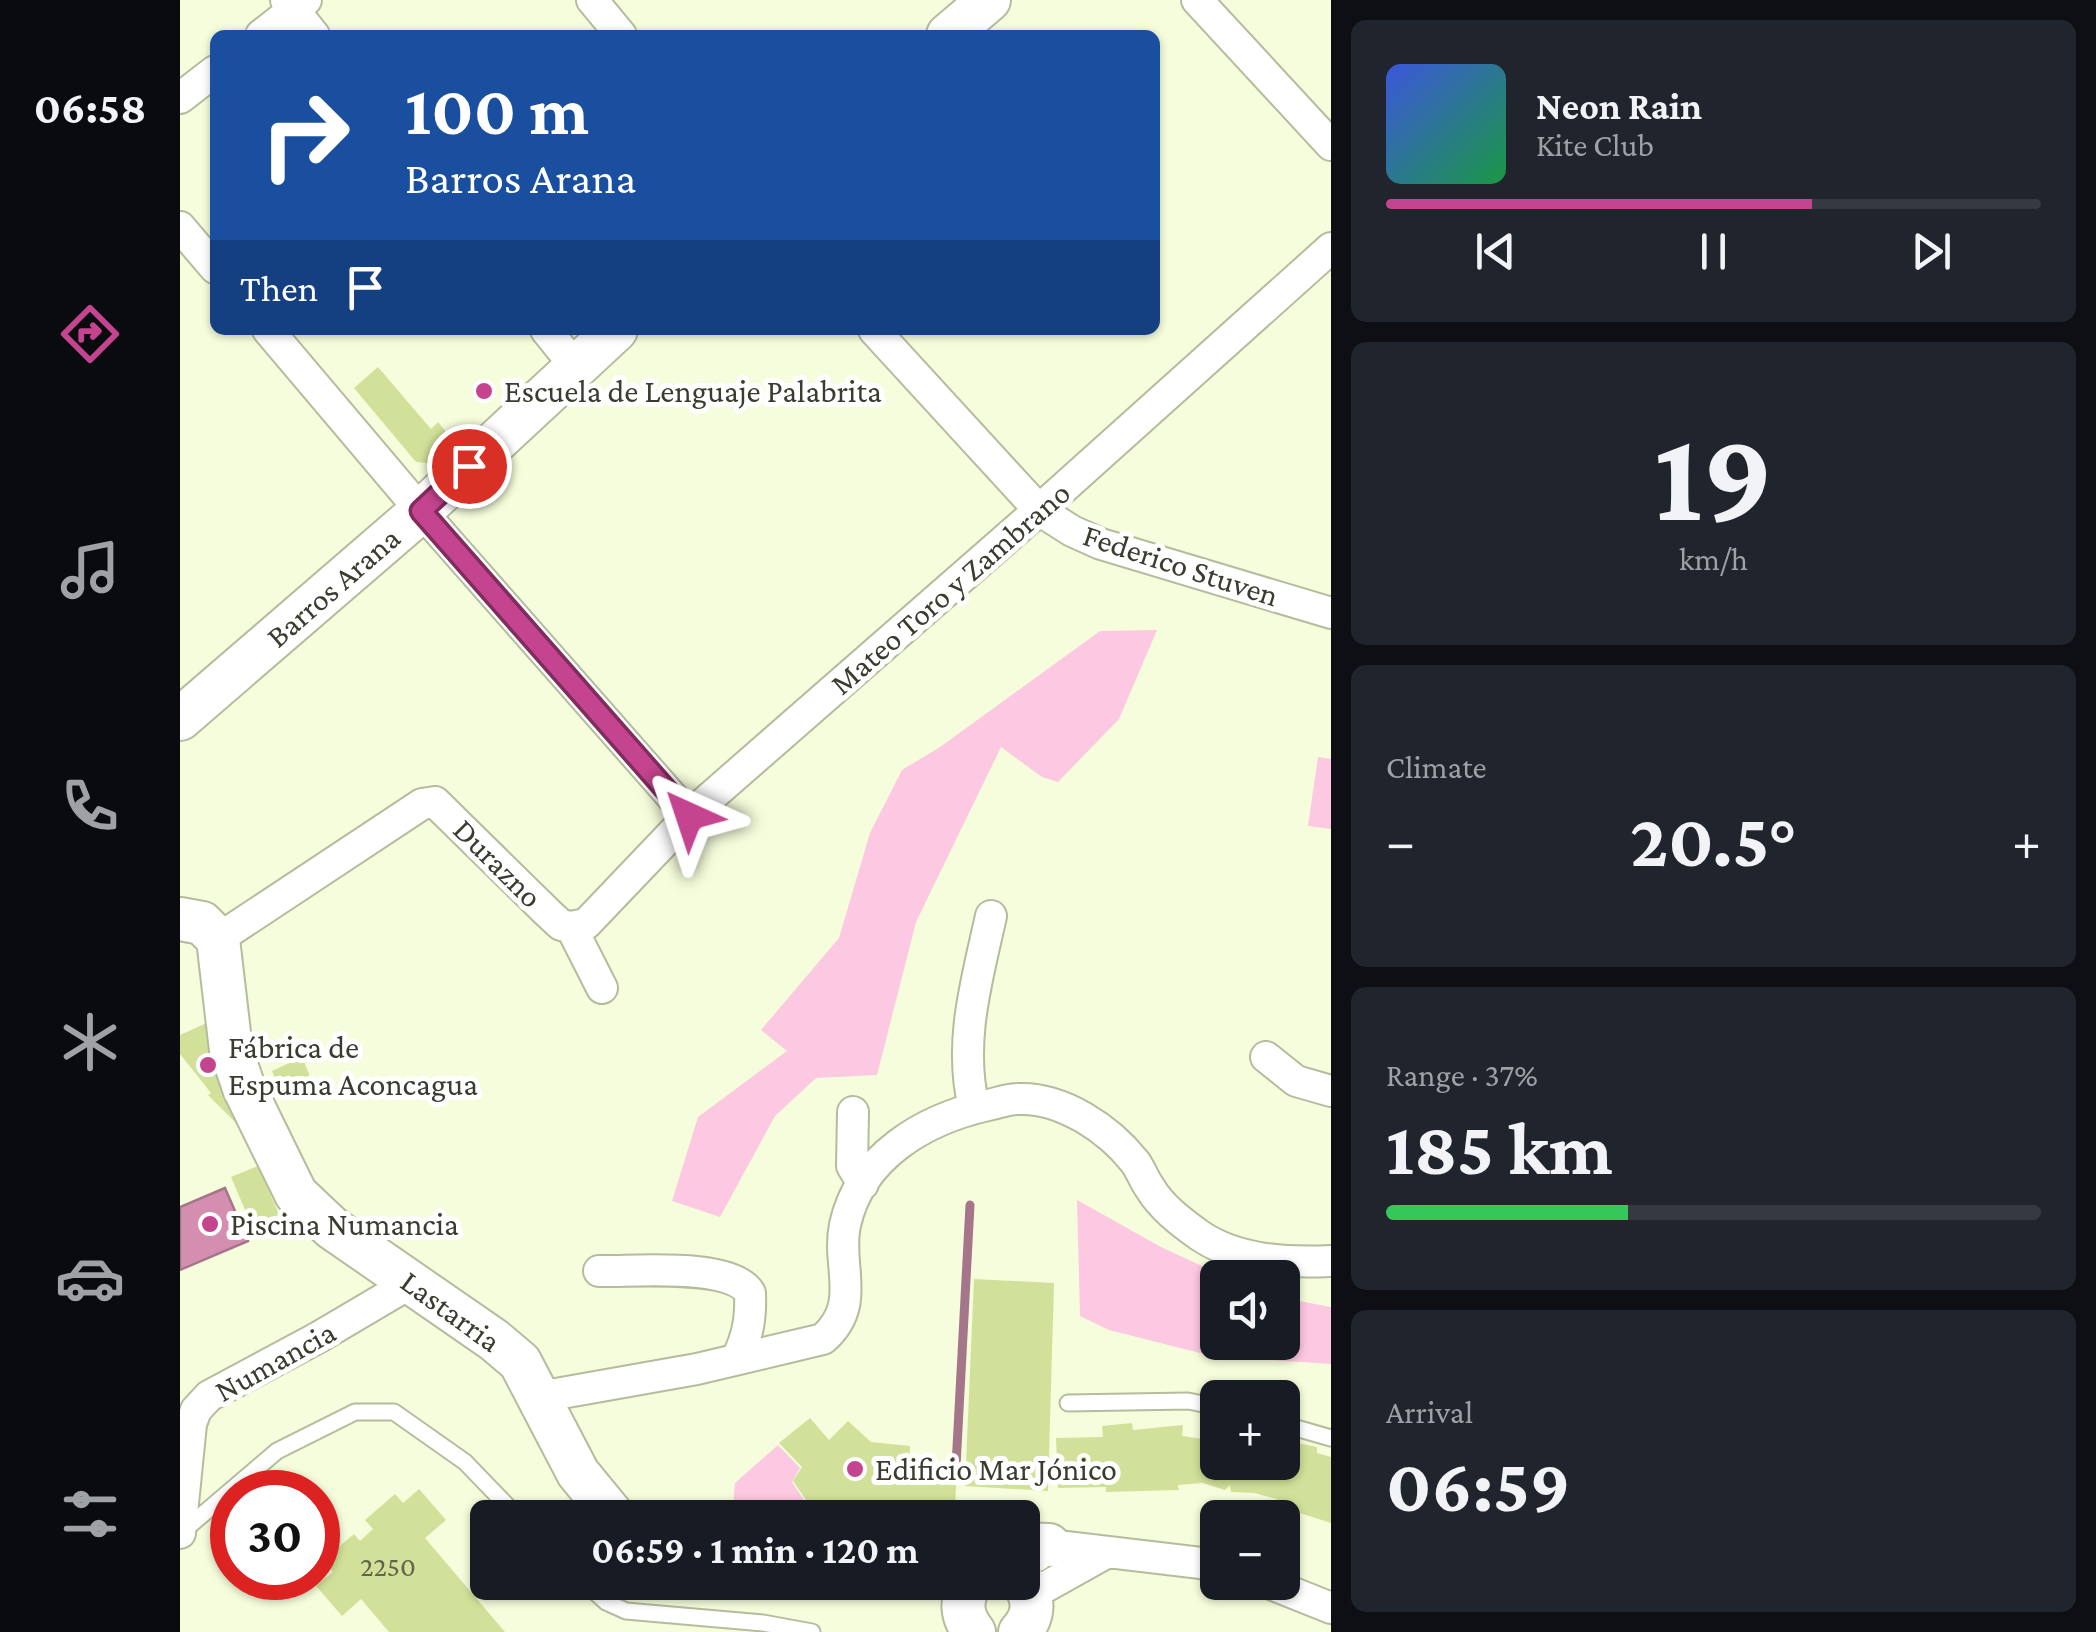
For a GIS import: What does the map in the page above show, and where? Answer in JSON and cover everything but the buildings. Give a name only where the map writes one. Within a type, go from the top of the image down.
[{"type":"street","points":[[592,0],[616,30]]},
{"type":"street","points":[[954,30],[989,0]]},
{"type":"street","points":[[1198,0],[1331,145]]},
{"type":"street","points":[[266,30],[295,3],[311,30]]},
{"type":"street","points":[[180,98],[210,75]]},
{"type":"street","points":[[180,227],[210,262]]},
{"type":"street","name":"Mateo Toro y Zambrano","points":[[571,927],[586,924],[689,816],[1331,248]]},
{"type":"street","points":[[272,335],[689,816]]},
{"type":"street","points":[[550,335],[574,366]]},
{"type":"street","name":"Barros Arana","points":[[180,719],[421,511],[610,335]]},
{"type":"street","name":"Federico Stuven","points":[[879,335],[1039,510],[1072,532],[1331,613]]},
{"type":"street","name":"Durazno","points":[[218,939],[422,804],[434,802],[548,914],[571,927],[602,988]]},
{"type":"street","points":[[974,1108],[966,1077],[967,1042],[991,916]]},
{"type":"street","points":[[180,918],[202,923],[218,939]]},
{"type":"street","name":"Lastarria","points":[[218,939],[231,1050],[244,1088],[296,1194],[332,1228],[520,1362],[578,1473],[600,1500]]},
{"type":"street","points":[[1266,1057],[1296,1081],[1331,1091]]},
{"type":"street","points":[[539,1396],[696,1369],[823,1338],[835,1328],[844,1308],[844,1226],[862,1184],[883,1158],[918,1128],[945,1116],[1018,1098],[1051,1103],[1112,1137],[1137,1164],[1151,1190],[1203,1238],[1239,1253],[1287,1263],[1331,1262]]},
{"type":"street","points":[[853,1112],[852,1166],[862,1184]]},
{"type":"street","points":[[599,1271],[714,1273],[737,1280],[750,1293],[750,1310],[748,1335],[737,1358]]},
{"type":"street","name":"Numancia","points":[[182,1526],[192,1424],[196,1410],[209,1396],[412,1282]]},
{"type":"street","points":[[1040,1584],[1106,1552],[1200,1563]]},
{"type":"street","points":[[1040,1584],[1106,1552]]},
{"type":"street","points":[[1300,1596],[1331,1608]]},
{"type":"lane","points":[[1068,1403],[1200,1403]]},
{"type":"lane","points":[[182,1526],[278,1452],[355,1412],[394,1412],[465,1462],[502,1500]]},
{"type":"lane","points":[[1300,1429],[1331,1438]]},
{"type":"lane","points":[[604,1600],[626,1611],[812,1632]]},
{"type":"shaded area","points":[[1157,630],[1119,719],[1058,782],[1042,777],[1001,747],[916,922],[877,1075],[816,1078],[775,1116],[720,1217],[672,1201],[698,1117],[787,1051],[761,1030],[839,938],[870,833],[902,770],[940,747],[1100,631]]},
{"type":"shaded area","points":[[1318,757],[1331,759],[1331,829],[1308,826]]},
{"type":"shaded area","name":"Piscina Numancia","points":[[225,1188],[248,1241],[180,1270],[180,1207]]},
{"type":"shaded area","points":[[1077,1200],[1200,1265],[1200,1353],[1109,1330],[1080,1316]]},
{"type":"shaded area","points":[[1300,1301],[1331,1307],[1331,1364],[1272,1360],[1300,1360]]},
{"type":"shaded area","points":[[778,1445],[800,1468],[792,1482],[804,1500],[734,1500],[735,1483]]},
{"type":"waterway","points":[[956,1466],[970,1205]]},
{"type":"place","name":"Escuela de Lenguaje Palabrita","points":[[484,391]]},
{"type":"place","name":"Fábrica de Espuma Aconcagua","points":[[208,1065]]},
{"type":"place","name":"Piscina Numancia","points":[[210,1224]]},
{"type":"place","name":"Edificio Mar Jónico","points":[[855,1469]]},
{"type":"route","points":[[469,466],[421,511],[689,816]]}]
